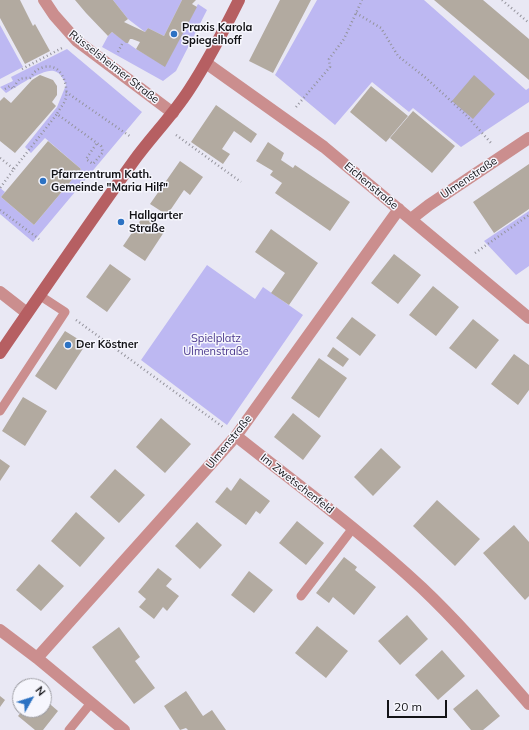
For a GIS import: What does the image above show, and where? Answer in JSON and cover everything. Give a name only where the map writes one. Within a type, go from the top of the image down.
[{"type":"street","name":"Rüsselsheimer Straße","points":[[44,0],[54,15],[77,41],[173,112]]},
{"type":"street","points":[[0,353],[147,142],[173,112],[189,90],[206,63],[240,0]]},
{"type":"street","name":"Eichenstraße","points":[[206,63],[324,147],[529,318]]},
{"type":"street","name":"Ulmenstraße","points":[[411,219],[429,204],[529,138]]},
{"type":"street","name":"Ulmenstraße","points":[[37,658],[236,436],[399,209]]},
{"type":"street","points":[[1,293],[27,313]]},
{"type":"street","name":"Im Zwetschenfeld","points":[[236,436],[353,528],[422,588],[485,654],[529,704]]},
{"type":"street","points":[[0,630],[37,658],[124,730]]},
{"type":"lane","points":[[0,411],[65,312],[39,295]]},
{"type":"lane","points":[[301,596],[353,528]]},
{"type":"lane","points":[[69,730],[91,703]]},
{"type":"path","points":[[285,119],[311,91],[330,67],[329,59],[344,39],[362,0]]},
{"type":"path","points":[[502,0],[529,22]]},
{"type":"path","points":[[356,13],[381,28],[398,56],[426,78],[465,114],[503,156]]},
{"type":"path","points":[[22,69],[77,41]]},
{"type":"path","points":[[0,188],[57,114],[66,99],[65,80],[62,74],[55,67],[48,67],[34,72],[30,78],[22,78],[18,80],[12,89],[10,86],[5,89]]},
{"type":"path","points":[[66,92],[131,137]]},
{"type":"path","points":[[57,114],[97,143],[101,146],[103,152],[93,164],[86,159],[97,143]]},
{"type":"path","points":[[163,124],[241,182]]},
{"type":"path","points":[[0,158],[14,169]]},
{"type":"path","points":[[0,210],[39,239]]},
{"type":"path","points":[[463,262],[529,215]]},
{"type":"path","points":[[65,312],[236,436]]},
{"type":"green space","points":[[113,0],[182,0],[164,36],[148,28],[145,32],[128,19]]},
{"type":"green space","points":[[317,0],[424,0],[526,90],[529,88],[529,102],[461,147],[413,108],[409,112],[372,82],[335,125],[275,75]]},
{"type":"green space","points":[[198,4],[207,10],[176,71],[163,81],[102,47],[112,32],[136,49],[165,66]]},
{"type":"green space","points":[[0,25],[23,67],[0,79]]},
{"type":"green space","points":[[67,49],[142,112],[33,242],[0,214],[0,188],[5,192],[1,197],[34,225],[81,169],[45,138],[31,153],[25,147],[57,107],[66,85],[59,73],[49,71],[30,79],[6,93],[0,87],[13,81],[11,77]]},
{"type":"green space","points":[[529,211],[529,266],[516,275],[484,241]]},
{"type":"green space","name":"Spielplatz Ulmenstraße","points":[[207,265],[255,299],[263,287],[303,315],[227,425],[141,360]]},
{"type":"building","points":[[0,0],[20,0],[33,26],[35,24],[50,51],[25,64],[0,18]]},
{"type":"building","points":[[75,0],[113,0],[128,19],[124,22],[145,32],[148,28],[164,36],[182,0],[196,0],[192,4],[197,7],[165,67],[136,49],[140,42],[130,39],[128,43],[126,43],[112,32],[108,36]]},
{"type":"building","points":[[280,0],[311,0],[273,73],[249,61]]},
{"type":"building","points":[[434,0],[483,0],[529,39],[529,80]]},
{"type":"building","points":[[40,75],[53,80],[57,86],[57,95],[52,102],[56,106],[15,153],[0,141],[0,101],[4,97],[11,103],[32,80]]},
{"type":"building","points":[[474,75],[495,94],[473,119],[452,101]]},
{"type":"building","points":[[371,86],[408,116],[386,142],[350,112]]},
{"type":"building","points":[[216,105],[257,134],[251,143],[234,131],[222,149],[230,154],[223,164],[191,142]]},
{"type":"building","points":[[413,111],[455,146],[432,173],[390,138]]},
{"type":"building","name":"Pfarrzentrum Kath. Gemeinde \"Maria Hilf\"","points":[[48,141],[81,169],[34,225],[1,197]]},
{"type":"building","points":[[268,142],[284,153],[281,160],[293,168],[295,165],[350,202],[330,231],[275,193],[282,183],[270,175],[273,171],[256,161]]},
{"type":"building","points":[[180,161],[203,177],[190,195],[184,190],[167,215],[150,204]]},
{"type":"building","points":[[529,164],[529,209],[494,233],[473,202]]},
{"type":"building","points":[[144,215],[166,229],[145,261],[123,246]]},
{"type":"building","points":[[271,229],[318,263],[289,305],[271,293],[285,273],[255,252]]},
{"type":"building","points":[[394,254],[421,275],[398,304],[371,283]]},
{"type":"building","points":[[110,264],[131,279],[107,312],[86,297]]},
{"type":"building","points":[[433,286],[459,307],[436,336],[409,315]]},
{"type":"building","points":[[352,317],[376,335],[360,356],[336,338]]},
{"type":"building","points":[[473,319],[499,340],[476,369],[449,348]]},
{"type":"building","points":[[65,331],[86,344],[56,390],[35,376]]},
{"type":"building","points":[[333,347],[349,359],[343,367],[327,356]]},
{"type":"building","points":[[514,354],[529,365],[529,390],[518,405],[491,384]]},
{"type":"building","points":[[319,358],[347,378],[319,418],[291,398]]},
{"type":"building","points":[[23,397],[47,411],[25,446],[2,431]]},
{"type":"building","points":[[293,413],[321,436],[303,460],[274,437]]},
{"type":"building","points":[[161,418],[191,444],[165,473],[136,447]]},
{"type":"building","points":[[381,448],[401,467],[373,496],[354,477]]},
{"type":"building","points":[[0,459],[10,466],[0,481]]},
{"type":"building","points":[[115,469],[145,495],[119,523],[90,497]]},
{"type":"building","points":[[240,478],[270,501],[260,514],[256,511],[246,525],[215,502],[227,487],[231,491]]},
{"type":"building","points":[[437,500],[480,539],[455,566],[413,526]]},
{"type":"building","points":[[76,512],[105,538],[80,567],[51,541]]},
{"type":"building","points":[[297,521],[324,543],[306,565],[279,543]]},
{"type":"building","points":[[197,522],[222,545],[200,569],[175,546]]},
{"type":"building","points":[[514,525],[529,542],[529,596],[525,600],[483,553]]},
{"type":"building","points":[[344,557],[357,567],[355,570],[376,587],[354,615],[333,597],[329,603],[316,593]]},
{"type":"building","points":[[39,564],[64,586],[41,611],[16,590]]},
{"type":"building","points":[[158,568],[172,579],[166,586],[179,596],[167,611],[163,607],[154,619],[139,607],[146,599],[138,592]]},
{"type":"building","points":[[249,571],[273,590],[254,613],[231,595]]},
{"type":"building","points":[[407,615],[428,639],[400,665],[378,641]]},
{"type":"building","points":[[317,626],[348,651],[326,678],[295,653]]},
{"type":"building","points":[[119,627],[140,657],[135,661],[155,688],[134,704],[92,647]]},
{"type":"building","points":[[442,650],[465,676],[438,700],[415,675]]},
{"type":"building","points":[[477,689],[500,716],[483,730],[471,730],[453,709]]},
{"type":"building","points":[[186,691],[203,716],[212,710],[226,730],[188,730],[186,728],[180,730],[164,706]]},
{"type":"building","points":[[0,696],[5,700],[0,707]]},
{"type":"building","points":[[52,706],[58,711],[43,730],[35,730],[20,718],[52,718]]},
{"type":"place","name":"Praxis Karola Spiegelhoff","points":[[174,34]]},
{"type":"place","name":"Pfarrzentrum Kath. Gemeinde \"Maria Hilf\"","points":[[43,181]]},
{"type":"place","name":"Hallgarter Straße","points":[[121,222]]},
{"type":"place","name":"Der Köstner","points":[[68,345]]}]
